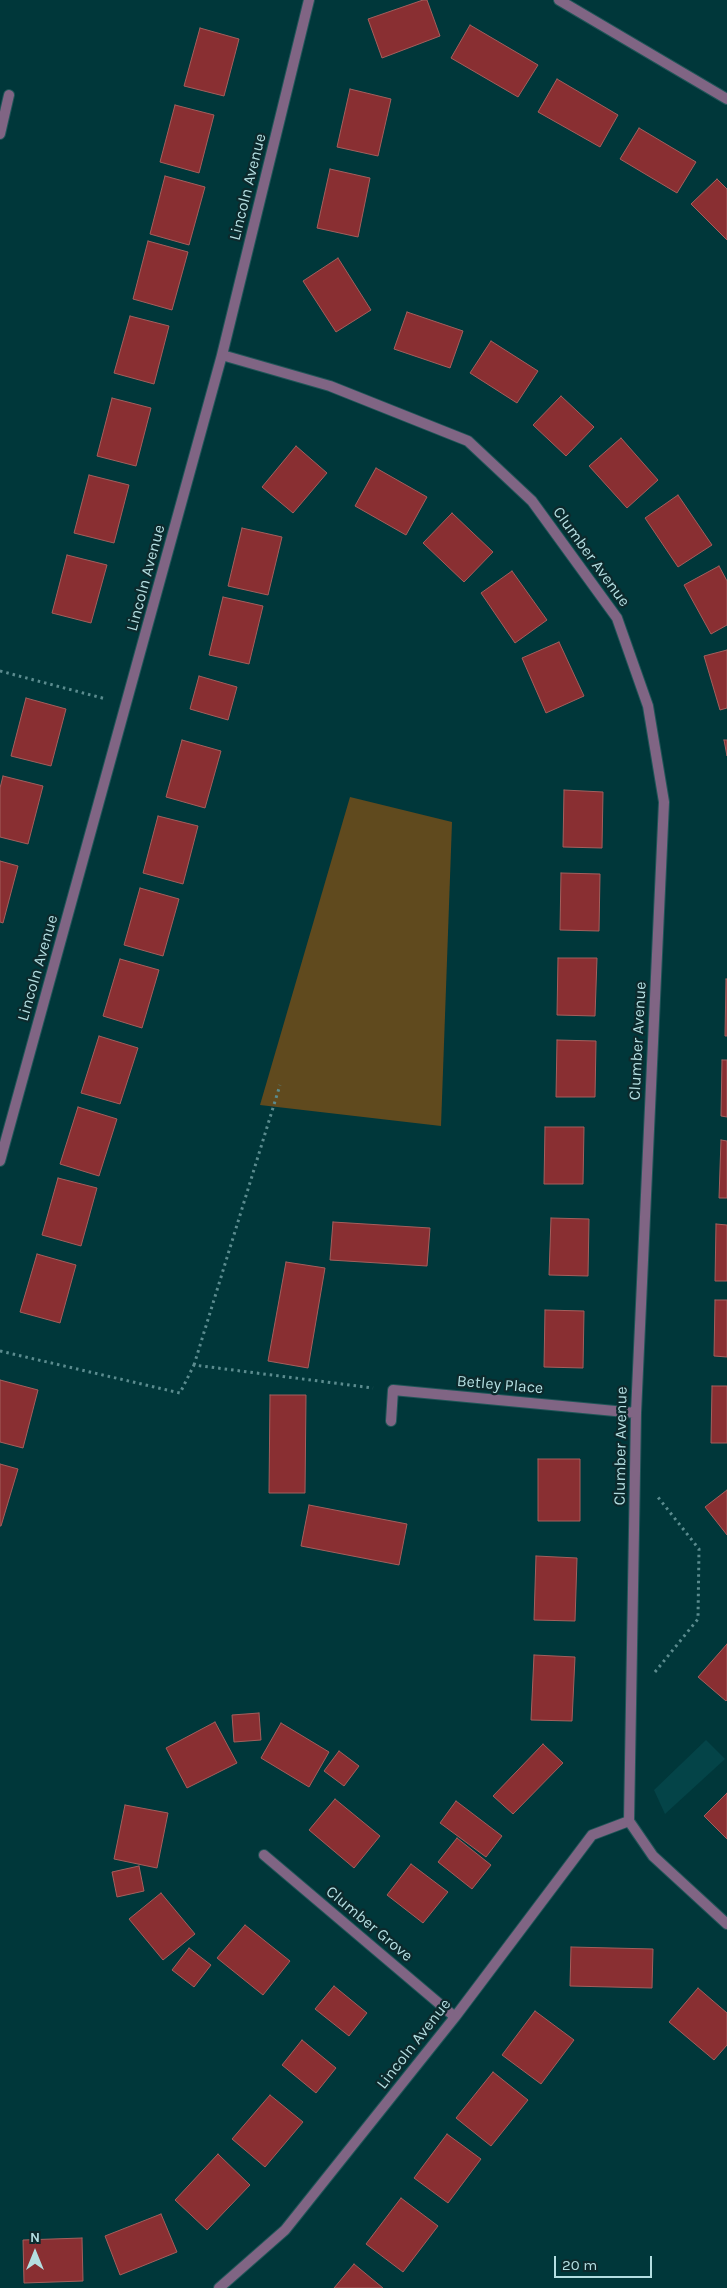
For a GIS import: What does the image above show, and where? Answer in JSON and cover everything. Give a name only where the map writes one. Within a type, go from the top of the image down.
[{"type":"street","name":"Lincoln Avenue","points":[[0,1161],[222,355],[309,0]]},
{"type":"street","points":[[559,0],[727,99]]},
{"type":"street","points":[[0,134],[8,95]]},
{"type":"street","name":"Clumber Avenue","points":[[222,355],[330,386],[468,442],[532,501],[617,618],[648,706],[664,802],[636,1413],[629,1822]]},
{"type":"street","points":[[391,1421],[393,1390]]},
{"type":"street","name":"Betley Place","points":[[393,1390],[636,1413]]},
{"type":"street","name":"Lincoln Avenue","points":[[219,2288],[285,2230],[455,2017],[592,1835],[629,1822]]},
{"type":"street","points":[[629,1822],[653,1856],[727,1924]]},
{"type":"street","name":"Clumber Grove","points":[[264,1855],[455,2017]]},
{"type":"path","points":[[0,671],[127,704]]},
{"type":"path","points":[[0,1351],[180,1394],[194,1365],[280,1085]]},
{"type":"path","points":[[194,1365],[393,1390]]},
{"type":"path","points":[[631,1702],[698,1619],[699,1549],[660,1498],[634,1472]]},
{"type":"shaded area","points":[[350,797],[452,822],[441,1126],[260,1105]]},
{"type":"shaded area","points":[[706,1740],[725,1759],[665,1814],[654,1790]]},
{"type":"building","points":[[427,0],[440,36],[382,58],[368,19]]},
{"type":"building","points":[[470,25],[538,65],[518,97],[451,58]]},
{"type":"building","points":[[200,28],[239,39],[224,96],[184,86]]},
{"type":"building","points":[[557,79],[618,115],[600,147],[538,112]]},
{"type":"building","points":[[350,89],[391,99],[378,156],[337,147]]},
{"type":"building","points":[[175,105],[214,115],[199,173],[160,162]]},
{"type":"building","points":[[639,128],[696,162],[677,193],[620,159]]},
{"type":"building","points":[[330,169],[370,178],[358,237],[317,228]]},
{"type":"building","points":[[165,176],[205,187],[189,245],[150,234]]},
{"type":"building","points":[[717,179],[727,189],[727,240],[691,204]]},
{"type":"building","points":[[148,241],[188,252],[172,310],[133,299]]},
{"type":"building","points":[[338,258],[371,310],[336,332],[303,281]]},
{"type":"building","points":[[407,312],[463,331],[450,368],[394,349]]},
{"type":"building","points":[[130,316],[169,326],[154,384],[114,373]]},
{"type":"building","points":[[491,341],[538,371],[517,403],[470,373]]},
{"type":"building","points":[[561,396],[594,427],[566,456],[533,425]]},
{"type":"building","points":[[112,398],[151,408],[136,466],[97,456]]},
{"type":"building","points":[[621,438],[658,480],[627,508],[589,466]]},
{"type":"building","points":[[296,446],[327,473],[293,513],[262,487]]},
{"type":"building","points":[[376,468],[427,497],[406,535],[355,506]]},
{"type":"building","points":[[89,475],[129,485],[114,543],[74,533]]},
{"type":"building","points":[[678,495],[712,545],[678,567],[645,518]]},
{"type":"building","points":[[452,513],[493,552],[464,582],[423,543]]},
{"type":"building","points":[[242,528],[282,537],[268,595],[228,586]]},
{"type":"building","points":[[67,555],[107,565],[91,623],[52,613]]},
{"type":"building","points":[[719,566],[727,581],[727,625],[711,634],[684,585]]},
{"type":"building","points":[[512,571],[547,620],[515,643],[481,593]]},
{"type":"building","points":[[223,597],[263,606],[249,664],[209,655]]},
{"type":"building","points":[[559,642],[584,696],[546,713],[522,658]]},
{"type":"building","points":[[727,650],[727,708],[720,710],[704,656]]},
{"type":"building","points":[[199,676],[237,687],[228,720],[190,709]]},
{"type":"building","points":[[26,698],[66,709],[51,766],[11,756]]},
{"type":"building","points":[[182,740],[221,751],[205,808],[166,797]]},
{"type":"building","points":[[724,740],[727,740],[727,756]]},
{"type":"building","points":[[3,776],[43,786],[28,844],[0,837],[0,788]]},
{"type":"building","points":[[564,790],[603,792],[602,848],[563,847]]},
{"type":"building","points":[[158,816],[198,826],[183,884],[143,873]]},
{"type":"building","points":[[0,861],[18,866],[3,923],[0,922]]},
{"type":"building","points":[[561,873],[600,874],[599,931],[560,930]]},
{"type":"building","points":[[140,888],[179,899],[163,956],[124,945]]},
{"type":"building","points":[[558,958],[597,958],[595,1016],[557,1015]]},
{"type":"building","points":[[120,959],[159,970],[142,1028],[103,1016]]},
{"type":"building","points":[[726,979],[727,1036],[725,1036]]},
{"type":"building","points":[[99,1036],[138,1048],[120,1104],[81,1093]]},
{"type":"building","points":[[557,1040],[596,1041],[595,1097],[556,1097]]},
{"type":"building","points":[[722,1060],[727,1060],[727,1117],[721,1116]]},
{"type":"building","points":[[78,1107],[117,1119],[99,1176],[60,1164]]},
{"type":"building","points":[[545,1127],[584,1127],[583,1184],[544,1184]]},
{"type":"building","points":[[721,1140],[727,1141],[727,1198],[719,1198]]},
{"type":"building","points":[[58,1178],[97,1188],[81,1246],[42,1235]]},
{"type":"building","points":[[551,1218],[589,1219],[588,1276],[549,1275]]},
{"type":"building","points":[[333,1222],[430,1228],[427,1266],[330,1260]]},
{"type":"building","points":[[716,1224],[727,1225],[727,1281],[715,1281]]},
{"type":"building","points":[[37,1254],[76,1265],[60,1323],[20,1312]]},
{"type":"building","points":[[286,1262],[325,1268],[308,1368],[268,1361]]},
{"type":"building","points":[[715,1300],[727,1300],[727,1357],[714,1356]]},
{"type":"building","points":[[545,1310],[584,1311],[583,1368],[544,1367]]},
{"type":"building","points":[[0,1380],[38,1390],[23,1448],[0,1442]]},
{"type":"building","points":[[712,1386],[727,1386],[727,1443],[711,1443]]},
{"type":"building","points":[[270,1395],[306,1395],[305,1493],[269,1493]]},
{"type":"building","points":[[538,1459],[580,1459],[580,1521],[538,1521]]},
{"type":"building","points":[[0,1464],[18,1469],[1,1526],[0,1526]]},
{"type":"building","points":[[727,1490],[727,1535],[705,1507]]},
{"type":"building","points":[[309,1505],[407,1524],[399,1565],[301,1546]]},
{"type":"building","points":[[536,1556],[577,1558],[575,1621],[534,1620]]},
{"type":"building","points":[[727,1644],[727,1700],[726,1701],[698,1677]]},
{"type":"building","points":[[534,1655],[575,1657],[572,1721],[531,1720]]},
{"type":"building","points":[[259,1713],[261,1740],[234,1742],[232,1715]]},
{"type":"building","points":[[215,1722],[237,1763],[187,1788],[166,1748]]},
{"type":"building","points":[[281,1723],[329,1752],[309,1787],[261,1758]]},
{"type":"building","points":[[543,1744],[563,1763],[513,1814],[493,1796]]},
{"type":"building","points":[[339,1751],[359,1766],[344,1786],[324,1771]]},
{"type":"building","points":[[727,1793],[727,1839],[704,1816]]},
{"type":"building","points":[[335,1799],[380,1836],[354,1868],[309,1830]]},
{"type":"building","points":[[456,1801],[502,1836],[486,1857],[440,1823]]},
{"type":"building","points":[[125,1805],[168,1813],[157,1868],[114,1859]]},
{"type":"building","points":[[457,1838],[491,1865],[472,1889],[438,1862]]},
{"type":"building","points":[[411,1864],[448,1892],[423,1923],[387,1895]]},
{"type":"building","points":[[139,1866],[144,1891],[117,1897],[112,1872]]},
{"type":"building","points":[[161,1893],[195,1934],[163,1960],[129,1919]]},
{"type":"building","points":[[245,1925],[290,1961],[263,1995],[217,1958]]},
{"type":"building","points":[[571,1947],[653,1949],[652,1988],[570,1986]]},
{"type":"building","points":[[189,1948],[211,1965],[194,1987],[172,1970]]},
{"type":"building","points":[[334,1986],[367,2013],[349,2036],[315,2009]]},
{"type":"building","points":[[698,1988],[727,2013],[727,2045],[714,2060],[669,2022]]},
{"type":"building","points":[[535,2011],[574,2040],[541,2084],[502,2055]]},
{"type":"building","points":[[302,2040],[336,2068],[316,2093],[282,2065]]},
{"type":"building","points":[[493,2072],[528,2100],[491,2146],[456,2118]]},
{"type":"building","points":[[270,2095],[303,2122],[265,2167],[232,2139]]},
{"type":"building","points":[[447,2134],[481,2159],[448,2203],[414,2178]]},
{"type":"building","points":[[218,2154],[250,2185],[207,2230],[175,2200]]},
{"type":"building","points":[[401,2198],[438,2226],[403,2272],[366,2244]]},
{"type":"building","points":[[161,2214],[177,2252],[120,2275],[105,2236]]},
{"type":"building","points":[[82,2238],[83,2281],[24,2283],[23,2240]]},
{"type":"building","points":[[354,2264],[383,2288],[334,2288]]}]
